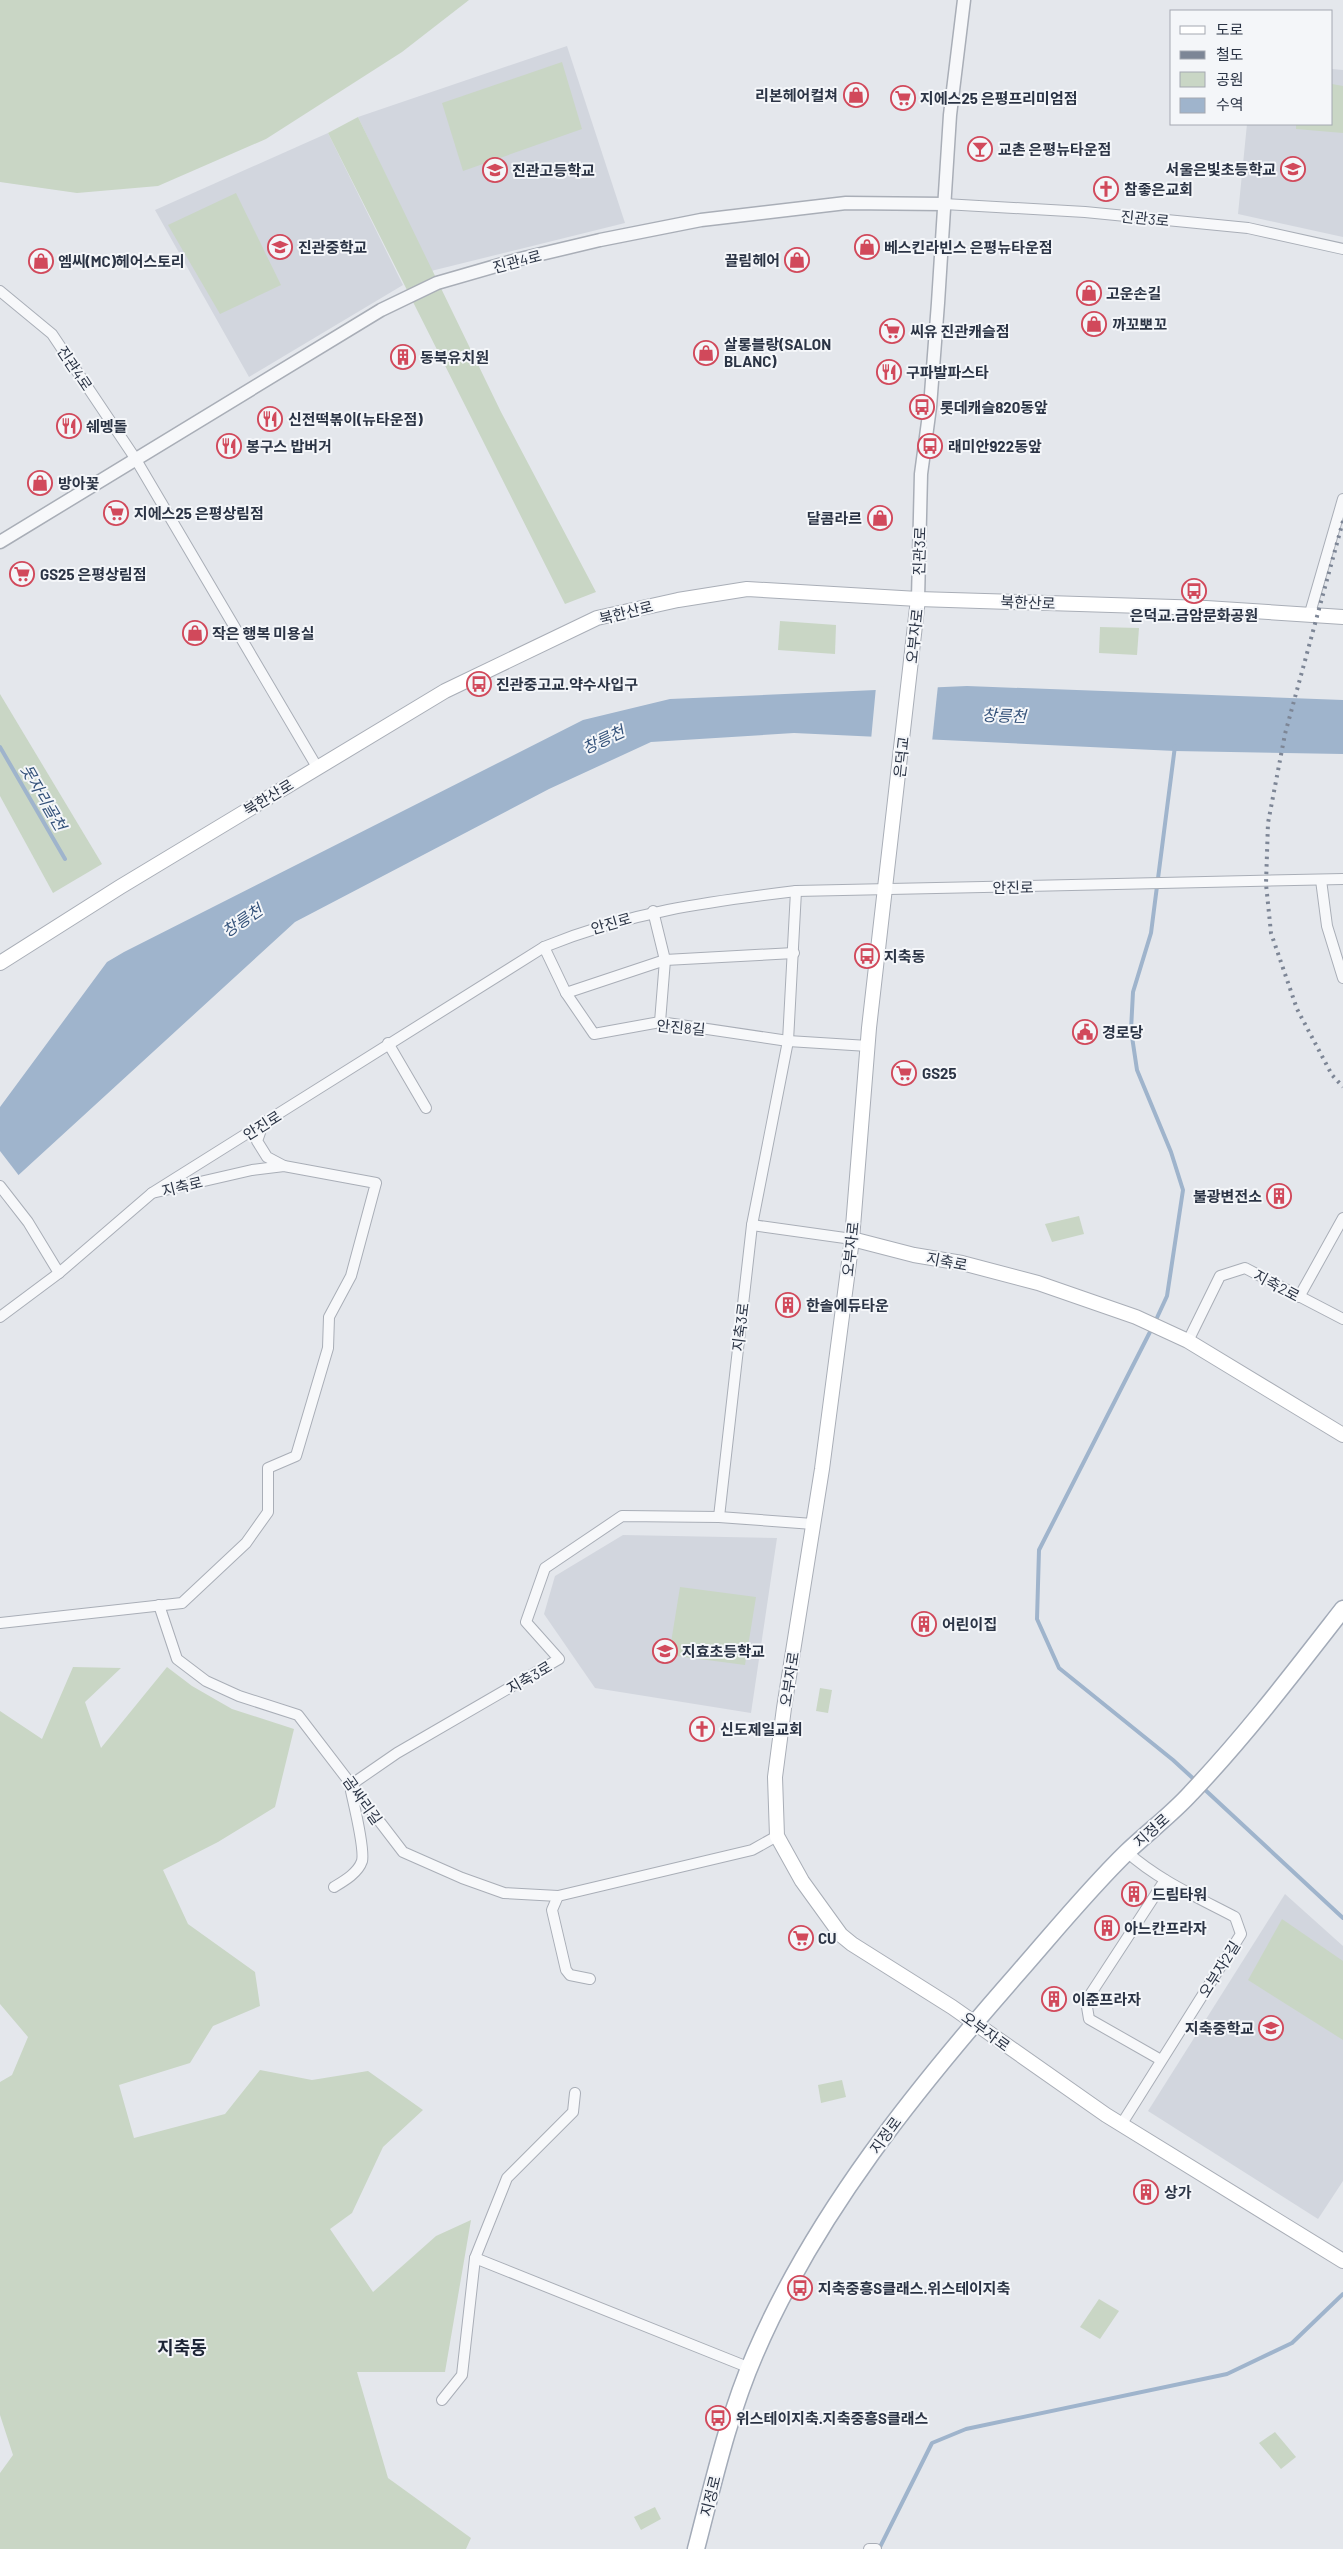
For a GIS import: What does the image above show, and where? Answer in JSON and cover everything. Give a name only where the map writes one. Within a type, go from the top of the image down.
[{"type":"main road","name":"북한산로","points":[[0,963],[120,886],[445,691],[598,618],[678,600],[747,588],[918,599],[1206,608],[1310,613],[1343,617]]},
{"type":"main road","name":"오부자로","points":[[910,673],[918,599]]},
{"type":"main road","name":"은덕교","points":[[892,841],[910,673]]},
{"type":"main road","name":"오부자로","points":[[892,841],[868,1046],[852,1239],[813,1524],[775,1777],[777,1836],[802,1881],[841,1935],[974,2022],[998,2041],[1121,2125],[1343,2262]]},
{"type":"main road","name":"지축로","points":[[852,1239],[914,1255],[962,1263],[1038,1283],[1136,1317],[1188,1341]]},
{"type":"main road","points":[[1188,1341],[1343,1435]]},
{"type":"main road","name":"지정로","points":[[696,2549],[718,2464],[750,2368],[772,2318],[811,2246],[883,2136],[974,2022],[1126,1852],[1191,1793],[1211,1771],[1279,1692],[1343,1609]]},
{"type":"street","name":"진관3로","points":[[918,599],[921,474],[930,407],[949,158],[950,107],[964,0]]},
{"type":"street","name":"진관4로","points":[[0,542],[135,458],[381,310],[437,283],[591,242],[701,220],[846,203],[944,204]]},
{"type":"street","name":"진관3로","points":[[944,204],[1066,210],[1248,228],[1343,249]]},
{"type":"street","name":"진관4로","points":[[0,291],[52,334],[135,458]]},
{"type":"street","points":[[135,458],[317,767]]},
{"type":"street","points":[[1310,613],[1343,499]]},
{"type":"street","points":[[1343,879],[1321,880],[1327,926],[1343,978]]},
{"type":"street","name":"안진로","points":[[152,1193],[388,1043],[544,947],[591,928],[653,911],[796,891],[1321,880]]},
{"type":"street","points":[[752,1225],[788,1041],[796,891]]},
{"type":"street","points":[[653,911],[665,960],[660,1022]]},
{"type":"street","name":"안진8길","points":[[544,947],[566,993],[594,1034],[660,1022],[788,1041],[868,1046]]},
{"type":"street","points":[[566,993],[665,960],[794,952]]},
{"type":"street","points":[[388,1043],[426,1108]]},
{"type":"street","points":[[263,1124],[257,1141],[267,1157],[284,1166]]},
{"type":"street","name":"지축로","points":[[0,1317],[59,1273],[152,1193],[252,1170],[284,1166],[376,1183],[351,1276],[329,1317],[328,1348],[296,1456],[268,1468],[268,1512],[246,1543],[182,1603],[159,1605]]},
{"type":"street","points":[[0,1186],[28,1222],[59,1273]]},
{"type":"street","points":[[1299,1296],[1343,1218]]},
{"type":"street","name":"지축로","points":[[752,1225],[852,1239]]},
{"type":"street","name":"지축3로","points":[[718,1518],[752,1225]]},
{"type":"street","name":"지축2로","points":[[1188,1341],[1220,1276],[1245,1268],[1343,1319]]},
{"type":"street","name":"지축3로","points":[[352,1784],[397,1752],[559,1659],[526,1622],[545,1568],[622,1516],[718,1518],[813,1524]]},
{"type":"street","points":[[0,1623],[159,1605]]},
{"type":"street","name":"곰싸리길","points":[[159,1605],[177,1659],[206,1681],[239,1696],[298,1715],[403,1852],[462,1878],[504,1892],[558,1896],[752,1850],[777,1836]]},
{"type":"street","points":[[334,1887],[347,1879],[362,1862],[362,1847],[351,1791],[352,1784]]},
{"type":"street","name":"오부자2길","points":[[1121,2125],[1241,1934],[1235,1917],[1165,1880],[1126,1852]]},
{"type":"street","points":[[1161,2060],[1089,2019],[1086,2001],[1165,1880]]},
{"type":"street","points":[[558,1896],[552,1910],[566,1970],[570,1975],[590,1979]]},
{"type":"street","points":[[442,2400],[462,2375],[475,2258],[507,2178],[573,2112],[575,2094]]},
{"type":"street","points":[[475,2258],[750,2368]]},
{"type":"shaded area","name":"진관고등학교","points":[[567,46],[625,223],[431,271],[358,117]]},
{"type":"shaded area","name":"서울은빛초등학교","points":[[1333,69],[1343,70],[1343,237],[1238,214],[1247,125],[1333,125]]},
{"type":"shaded area","name":"진관중학교","points":[[328,133],[403,285],[249,377],[155,210]]},
{"type":"shaded area","name":"지효초등학교","points":[[623,1535],[777,1538],[751,1713],[595,1688],[544,1614],[555,1576]]},
{"type":"shaded area","name":"지축중학교","points":[[1285,1894],[1343,1946],[1343,2181],[1318,2219],[1148,2111]]},
{"type":"green space","points":[[0,0],[469,0],[402,52],[266,139],[158,186],[77,193],[0,182]]},
{"type":"green space","points":[[562,62],[582,129],[463,171],[442,103]]},
{"type":"green space","points":[[1333,84],[1343,86],[1343,133],[1296,129],[1296,125],[1333,125]]},
{"type":"green space","points":[[358,117],[501,412],[596,592],[565,604],[328,133]]},
{"type":"green space","points":[[236,193],[281,285],[220,314],[168,225]]},
{"type":"green space","points":[[780,621],[836,625],[835,654],[778,650]]},
{"type":"green space","points":[[1100,627],[1139,628],[1137,655],[1099,653]]},
{"type":"green space","points":[[0,694],[102,864],[53,893],[0,796]]},
{"type":"green space","points":[[1079,1216],[1084,1234],[1052,1242],[1045,1224]]},
{"type":"green space","points":[[680,1587],[756,1597],[745,1665],[669,1655]]},
{"type":"green space","points":[[73,1667],[121,1668],[85,1702],[101,1748],[167,1667],[192,1686],[232,1709],[294,1729],[275,1807],[218,1842],[163,1870],[188,1924],[255,1972],[260,2006],[213,2026],[190,2063],[119,2085],[134,2138],[225,2114],[260,2070],[312,2080],[368,2071],[423,2110],[383,2147],[352,2213],[330,2229],[373,2292],[436,2236],[471,2220],[445,2372],[357,2372],[388,2478],[471,2538],[466,2549],[0,2549],[0,2473],[13,2455],[0,2415],[0,2082],[12,2075],[28,2037],[0,2004],[0,1711],[42,1739]]},
{"type":"green space","points":[[820,1688],[832,1690],[828,1713],[816,1711]]},
{"type":"green space","points":[[1282,1919],[1343,1961],[1343,2040],[1248,1980]]},
{"type":"green space","points":[[842,2080],[846,2097],[821,2103],[818,2085]]},
{"type":"green space","points":[[1099,2299],[1119,2311],[1100,2339],[1080,2327]]},
{"type":"green space","points":[[1275,2432],[1296,2457],[1281,2469],[1259,2443]]},
{"type":"green space","points":[[655,2507],[661,2519],[641,2530],[634,2517]]},
{"type":"water","name":"창릉천","points":[[967,686],[1343,700],[1343,754],[1175,751],[794,733],[651,742],[549,789],[295,922],[0,1192],[0,1107],[107,962],[124,952],[583,720],[670,699]]},
{"type":"pier","points":[[938,685],[932,742],[871,740],[876,687]]},
{"type":"pier","points":[[0,1151],[20,1177],[0,1194]]},
{"type":"waterway","points":[[1155,1322],[1167,1296],[1183,1190],[1171,1152],[1137,1070],[1131,1030],[1133,992],[1151,933],[1175,746]]},
{"type":"waterway","name":"못자리골천","points":[[0,747],[65,859]]},
{"type":"waterway","points":[[1152,1328],[1039,1550],[1037,1619],[1059,1668],[1173,1760],[1197,1782]]},
{"type":"waterway","points":[[1202,1787],[1343,1918]]},
{"type":"waterway","points":[[879,2549],[932,2443],[966,2429],[1227,2374],[1292,2343],[1343,2294]]},
{"type":"railway","points":[[1343,521],[1285,734],[1268,823],[1266,884],[1271,933],[1297,1009],[1332,1075],[1343,1087]]},
{"type":"place","name":"리본헤어컬쳐","points":[[856,95]]},
{"type":"place","name":"지에스25 은평프리미엄점","points":[[903,98]]},
{"type":"place","name":"교촌 은평뉴타운점","points":[[980,149]]},
{"type":"place","name":"서울은빛초등학교","points":[[1293,169]]},
{"type":"place","name":"진관고등학교","points":[[495,170]]},
{"type":"place","name":"참좋은교회","points":[[1106,189]]},
{"type":"place","name":"진관중학교","points":[[280,247]]},
{"type":"place","name":"베스킨라빈스 은평뉴타운점","points":[[867,247]]},
{"type":"place","name":"끌림헤어","points":[[797,260]]},
{"type":"place","name":"엠씨(MC)헤어스토리","points":[[41,261]]},
{"type":"place","name":"고운손길","points":[[1089,293]]},
{"type":"place","name":"까꼬뽀꼬","points":[[1094,324]]},
{"type":"place","name":"씨유 진관캐슬점","points":[[892,331]]},
{"type":"place","name":"살롱블랑(SALON BLANC)","points":[[706,353]]},
{"type":"place","name":"동북유치원","points":[[403,357]]},
{"type":"place","name":"구파발파스타","points":[[889,372]]},
{"type":"place","name":"롯데캐슬820동앞","points":[[922,407]]},
{"type":"place","name":"신전떡볶이(뉴타운점)","points":[[270,419]]},
{"type":"place","name":"쉐멩돌","points":[[69,426]]},
{"type":"place","name":"봉구스 밥버거","points":[[229,446]]},
{"type":"place","name":"래미안922동앞","points":[[930,446]]},
{"type":"place","name":"방아꽃","points":[[40,483]]},
{"type":"place","name":"지에스25 은평상림점","points":[[116,513]]},
{"type":"place","name":"달콤라르","points":[[880,518]]},
{"type":"place","name":"GS25 은평상림점","points":[[22,574]]},
{"type":"place","name":"은덕교.금암문화공원","points":[[1194,591]]},
{"type":"place","name":"작은 행복 미용실","points":[[195,633]]},
{"type":"place","name":"진관중고교.약수사입구","points":[[479,684]]},
{"type":"place","name":"지축동","points":[[867,956]]},
{"type":"place","name":"경로당","points":[[1085,1032]]},
{"type":"place","name":"GS25","points":[[904,1073]]},
{"type":"place","name":"불광변전소","points":[[1279,1196]]},
{"type":"place","name":"한솔에듀타운","points":[[788,1305]]},
{"type":"place","name":"어린이집","points":[[924,1624]]},
{"type":"place","name":"지효초등학교","points":[[665,1651]]},
{"type":"place","name":"신도제일교회","points":[[702,1729]]},
{"type":"place","name":"드림타워","points":[[1134,1894]]},
{"type":"place","name":"아느칸프라자","points":[[1107,1928]]},
{"type":"place","name":"CU","points":[[801,1938]]},
{"type":"place","name":"이준프라자","points":[[1054,1999]]},
{"type":"place","name":"지축중학교","points":[[1271,2028]]},
{"type":"place","name":"상가","points":[[1146,2192]]},
{"type":"place","name":"지축중흥S클래스.위스테이지축","points":[[800,2288]]},
{"type":"place","name":"위스테이지축.지축중흥S클래스","points":[[718,2418]]},
{"type":"district","name":"지축동","points":[[182,2347]]}]
